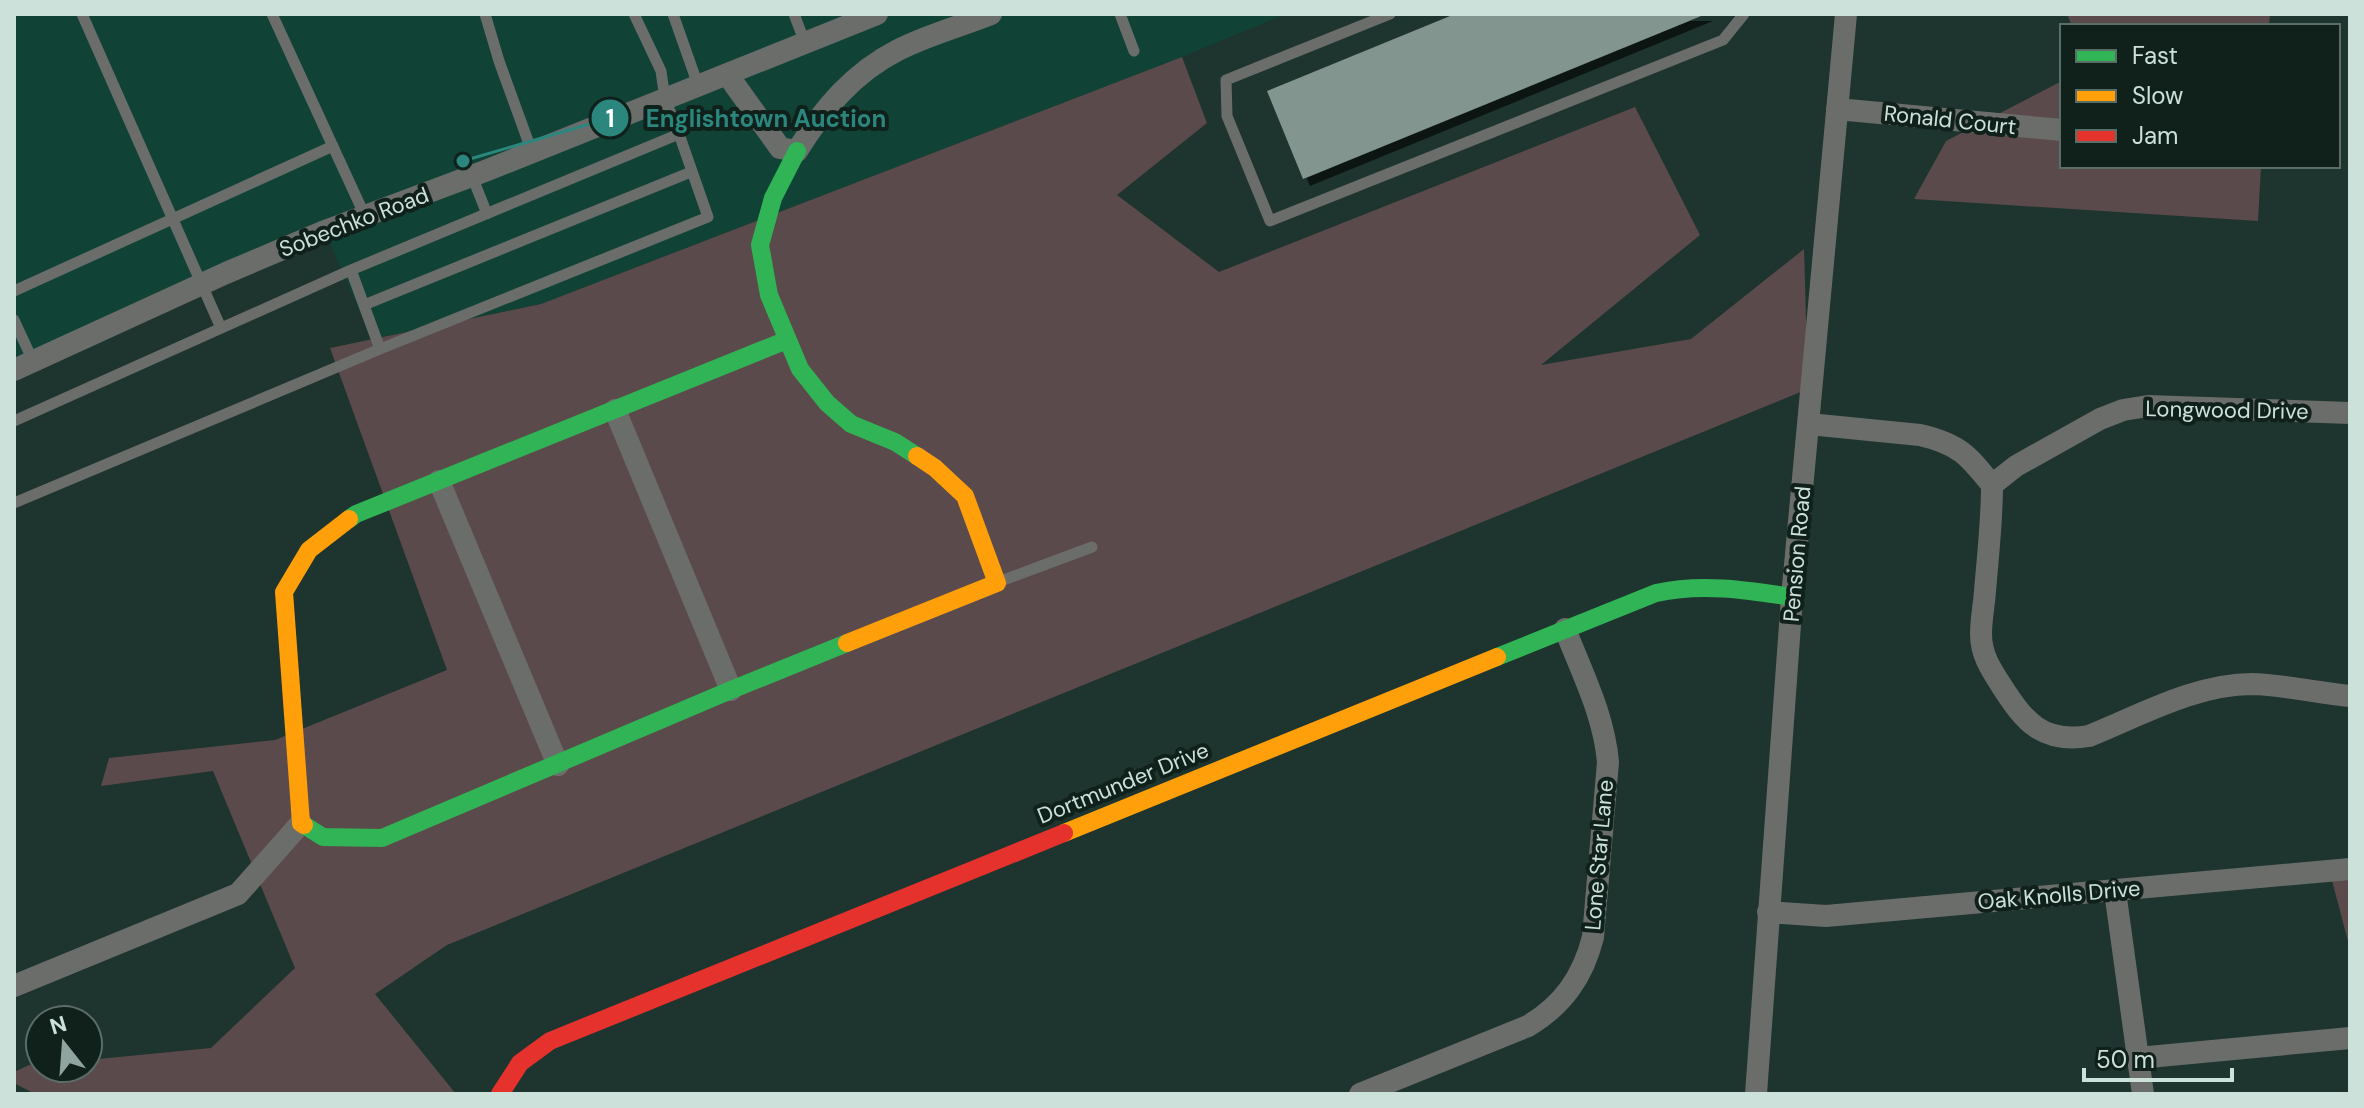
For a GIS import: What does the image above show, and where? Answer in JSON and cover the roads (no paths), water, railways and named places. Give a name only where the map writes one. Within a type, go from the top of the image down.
[{"type":"street","name":"Sobechko Road","points":[[24,365],[201,284],[365,216],[877,14]]},
{"type":"street","points":[[301,823],[323,837],[382,838],[731,690],[997,583],[965,496],[935,468],[895,442],[851,424],[827,403],[800,369],[769,295],[760,245],[773,198],[797,151],[818,117],[854,78],[898,50],[991,14]]},
{"type":"street","name":"Pension Road","points":[[1756,1094],[1792,597],[1846,14]]},
{"type":"street","points":[[727,74],[780,148],[797,151]]},
{"type":"street","name":"Ronald Court","points":[[1837,109],[2060,130]]},
{"type":"street","points":[[14,986],[238,894],[301,823],[284,592],[309,550],[356,514],[787,340]]},
{"type":"street","name":"Longwood Drive","points":[[1992,485],[2028,459],[2100,419],[2123,410],[2148,406],[2350,413]]},
{"type":"street","points":[[615,410],[731,690]]},
{"type":"street","points":[[1809,424],[1937,439],[1971,458],[1992,485],[1981,634],[1983,651],[1987,664],[2018,711],[2045,733],[2058,737],[2089,736],[2192,695],[2233,685],[2268,685],[2350,696]]},
{"type":"street","points":[[439,481],[558,765]]},
{"type":"street","name":"Dortmunder Drive","points":[[500,1094],[516,1066],[531,1051],[550,1041],[1656,593],[1679,587],[1726,588],[1792,597]]},
{"type":"street","name":"Lone Star Lane","points":[[1360,1094],[1528,1026],[1543,1017],[1572,988],[1588,957],[1593,937],[1607,752],[1601,719],[1565,629]]},
{"type":"street","name":"Oak Knolls Drive","points":[[1768,912],[1826,916],[2350,869]]},
{"type":"street","points":[[2115,891],[2143,1094]]},
{"type":"street","points":[[2138,1058],[2350,1038]]},
{"type":"lane","points":[[82,14],[221,328]]},
{"type":"lane","points":[[272,14],[365,216]]},
{"type":"lane","points":[[485,14],[532,152]]},
{"type":"lane","points":[[14,503],[380,349],[708,217],[665,99],[661,71],[634,14]]},
{"type":"lane","points":[[673,14],[698,85]]},
{"type":"lane","points":[[794,14],[805,43]]},
{"type":"lane","points":[[1120,14],[1134,51]]},
{"type":"lane","points":[[1390,14],[1226,80],[1227,116],[1270,221],[1723,40],[1744,14]]},
{"type":"lane","points":[[14,421],[351,270],[679,134]]},
{"type":"lane","points":[[14,291],[333,146]]},
{"type":"lane","points":[[364,305],[691,172]]},
{"type":"lane","points":[[472,176],[487,214]]},
{"type":"lane","points":[[351,270],[380,349]]},
{"type":"lane","points":[[14,320],[24,365]]},
{"type":"lane","points":[[997,583],[1092,547]]},
{"type":"place","name":"Englishtown Auction","points":[[463,161]]}]
